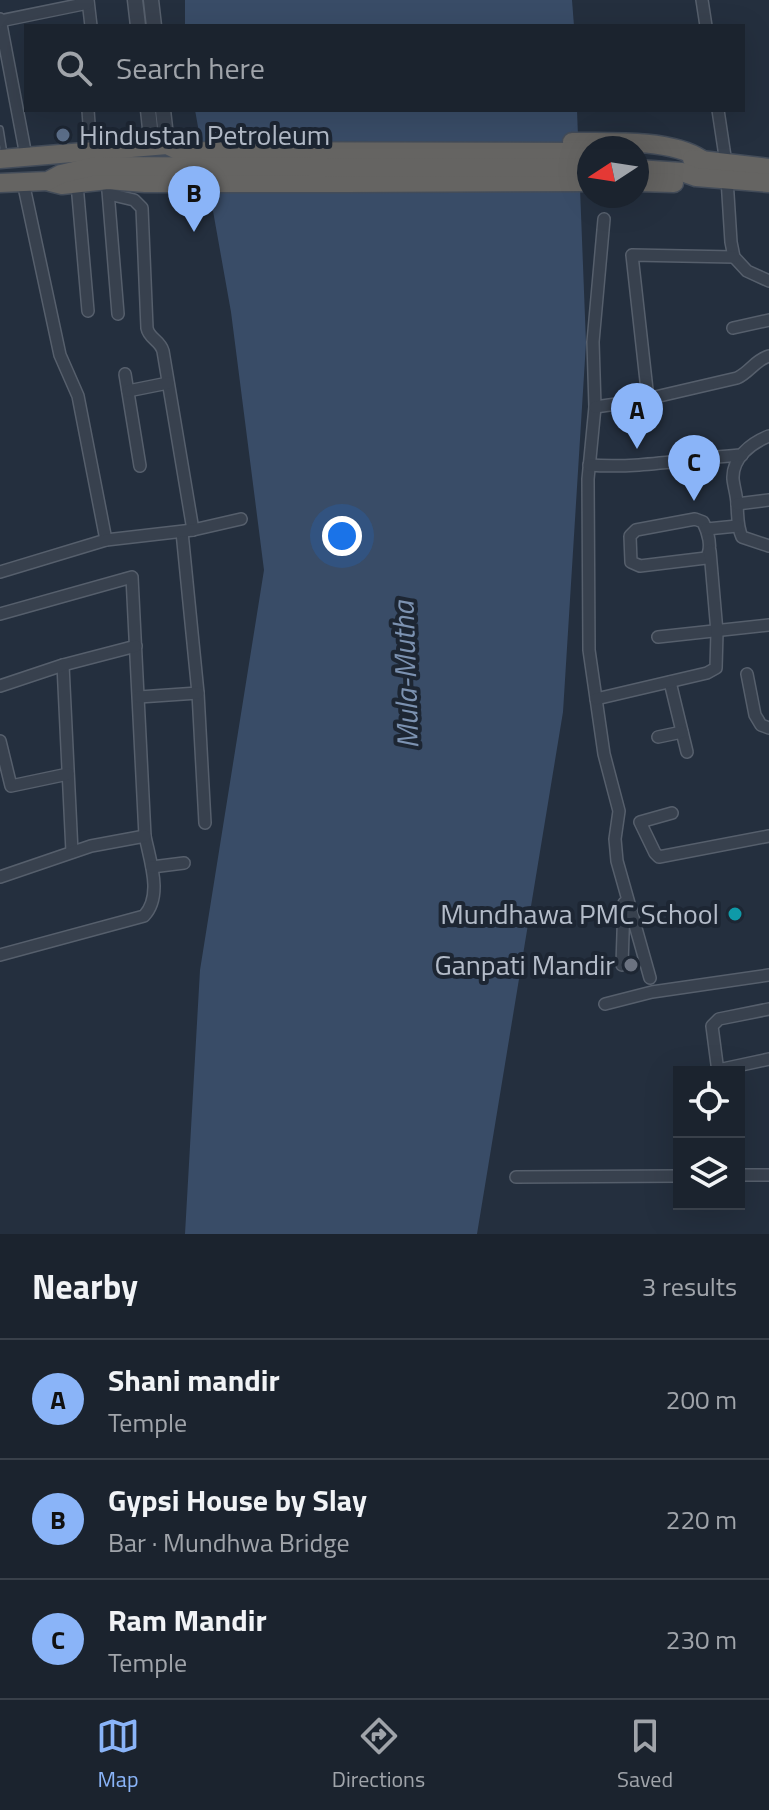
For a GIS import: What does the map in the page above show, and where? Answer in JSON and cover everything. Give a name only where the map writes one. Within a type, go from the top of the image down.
[{"type":"highway","points":[[2,159],[160,146],[177,140],[199,146],[577,152]]},
{"type":"highway","points":[[199,146],[577,149]]},
{"type":"highway","points":[[649,152],[701,159],[726,172],[769,183]]},
{"type":"highway","points":[[48,181],[61,174],[95,166],[147,174],[577,182]]},
{"type":"highway","points":[[10,183],[48,181],[62,185],[108,187],[147,174],[577,168]]},
{"type":"highway","points":[[649,182],[681,183],[696,177],[769,168]]},
{"type":"highway","points":[[649,170],[682,172],[696,177]]},
{"type":"street","points":[[135,0],[138,24]]},
{"type":"street","points":[[151,0],[154,24]]},
{"type":"street","points":[[702,0],[706,24]]},
{"type":"street","points":[[26,156],[16,90],[0,20],[88,2],[91,24]]},
{"type":"street","points":[[88,112],[91,152]]},
{"type":"street","points":[[149,112],[160,146]]},
{"type":"street","points":[[160,146],[163,112]]},
{"type":"street","points":[[718,112],[734,257],[747,271],[769,281]]},
{"type":"street","points":[[10,183],[60,355],[78,396],[106,540]]},
{"type":"street","points":[[77,184],[88,311]]},
{"type":"street","points":[[108,187],[118,314]]},
{"type":"street","points":[[108,187],[134,200],[142,208],[145,226],[147,328],[149,336],[161,346],[188,531],[205,823]]},
{"type":"street","points":[[604,219],[593,342],[595,407],[589,465],[589,650],[604,754],[617,800],[617,861],[624,895],[650,978]]},
{"type":"street","points":[[648,399],[632,255],[734,257]]},
{"type":"street","points":[[733,328],[769,320]]},
{"type":"street","points":[[595,407],[648,399],[737,378],[769,356]]},
{"type":"street","points":[[125,374],[140,466]]},
{"type":"street","points":[[128,391],[168,383]]},
{"type":"street","points":[[769,436],[752,444],[742,455],[734,467],[733,478],[737,526],[742,537],[769,546]]},
{"type":"street","points":[[589,465],[622,467],[742,455]]},
{"type":"street","points":[[737,504],[769,500]]},
{"type":"street","points":[[0,572],[106,540],[188,531],[241,519]]},
{"type":"street","points":[[596,699],[712,672],[716,668],[717,632],[710,551],[703,522],[695,519],[636,530],[630,536],[631,562],[640,566],[702,559],[710,551]]},
{"type":"street","points":[[707,529],[737,526]]},
{"type":"street","points":[[0,614],[132,577],[145,836],[152,867],[153,907],[144,916],[1,951]]},
{"type":"street","points":[[658,637],[769,625]]},
{"type":"street","points":[[0,686],[136,646]]},
{"type":"street","points":[[63,665],[72,852]]},
{"type":"street","points":[[747,674],[755,715],[761,725],[769,728]]},
{"type":"street","points":[[670,682],[687,752]]},
{"type":"street","points":[[139,697],[198,693]]},
{"type":"street","points":[[658,737],[682,732]]},
{"type":"street","points":[[0,741],[11,786],[68,774]]},
{"type":"street","points":[[618,825],[672,813]]},
{"type":"street","points":[[640,822],[659,857],[769,836]]},
{"type":"street","points":[[0,877],[91,846],[145,836]]},
{"type":"street","points":[[152,867],[184,863]]},
{"type":"street","points":[[622,965],[624,895]]},
{"type":"street","points":[[605,1004],[652,992],[769,975]]},
{"type":"street","points":[[717,1066],[712,1026],[715,1022],[769,1009]]},
{"type":"street","points":[[739,1066],[769,1059]]},
{"type":"street","points":[[745,1175],[769,1175]]},
{"type":"street","points":[[516,1177],[673,1176]]},
{"type":"lane","points":[[0,129],[2,159],[10,183]]},
{"type":"water","points":[[185,0],[572,0],[574,24],[185,24]]},
{"type":"water","name":"Mula-Mutha","points":[[195,112],[577,112],[577,208],[581,208],[586,343],[563,712],[477,1234],[185,1234],[200,970],[264,570],[231,312]]},
{"type":"place","name":"Hindustan Petroleum","points":[[63,135]]},
{"type":"place","name":"Gypsi House by Slay","points":[[194,232]]},
{"type":"place","name":"Shani mandir","points":[[637,449]]},
{"type":"place","name":"Ram Mandir","points":[[694,501]]},
{"type":"place","name":"Mundhawa PMC School","points":[[735,914]]},
{"type":"place","name":"Ganpati Mandir","points":[[631,965]]}]
